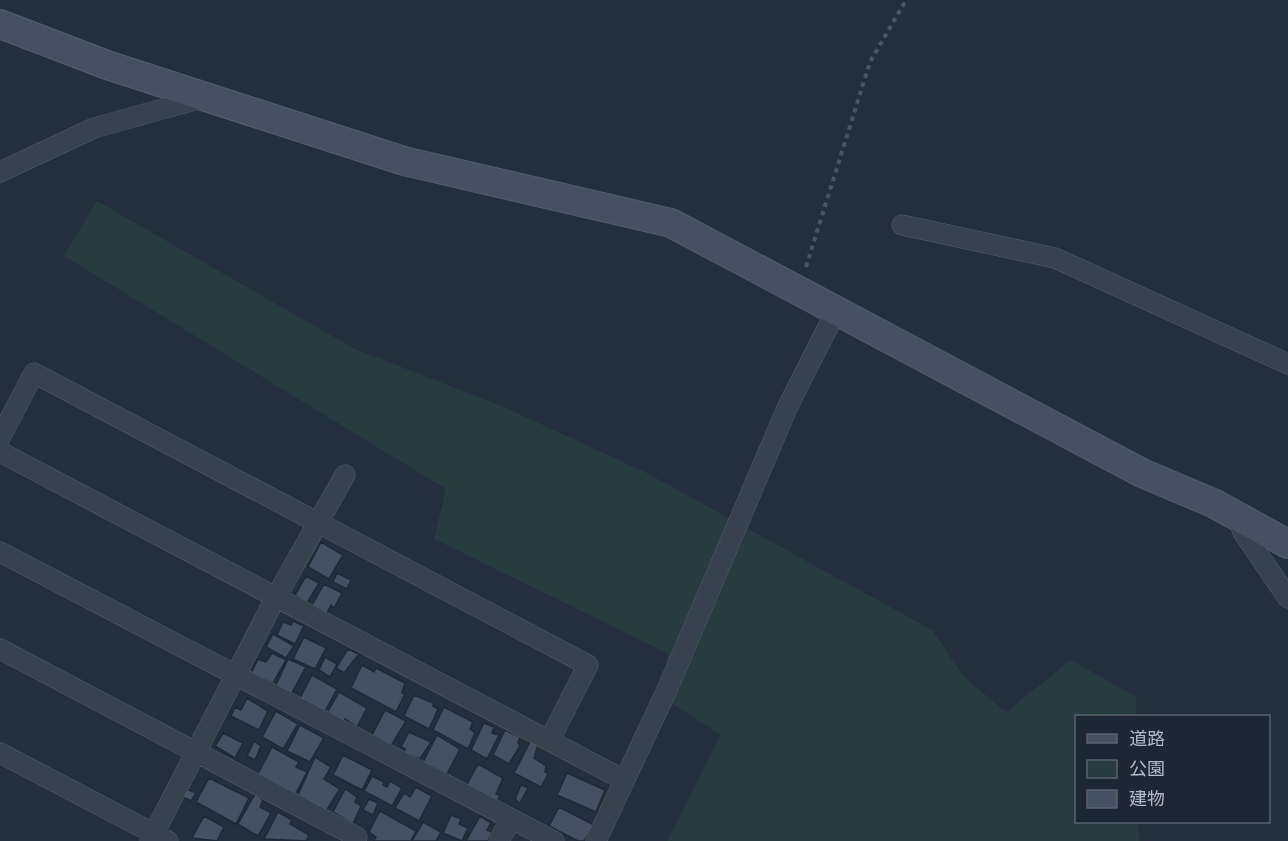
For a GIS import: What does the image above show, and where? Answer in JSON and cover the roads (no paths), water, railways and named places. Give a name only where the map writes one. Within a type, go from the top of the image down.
[{"type":"street","points":[[0,24],[107,65],[404,160],[671,223],[1142,472],[1238,516],[1288,544]]},
{"type":"street","points":[[0,172],[94,128],[206,97]]},
{"type":"street","points":[[902,225],[1055,258],[1288,364]]},
{"type":"street","points":[[596,841],[666,692],[788,406],[837,309]]},
{"type":"street","points":[[0,438],[34,373],[588,665],[549,741]]},
{"type":"street","points":[[0,452],[624,780]]},
{"type":"street","points":[[0,753],[157,839],[196,752],[276,597],[345,475]]},
{"type":"street","points":[[1238,516],[1243,532],[1288,598]]},
{"type":"street","points":[[0,552],[554,841]]},
{"type":"street","points":[[0,649],[357,837],[355,841]]},
{"type":"street","points":[[499,841],[511,819]]}]
